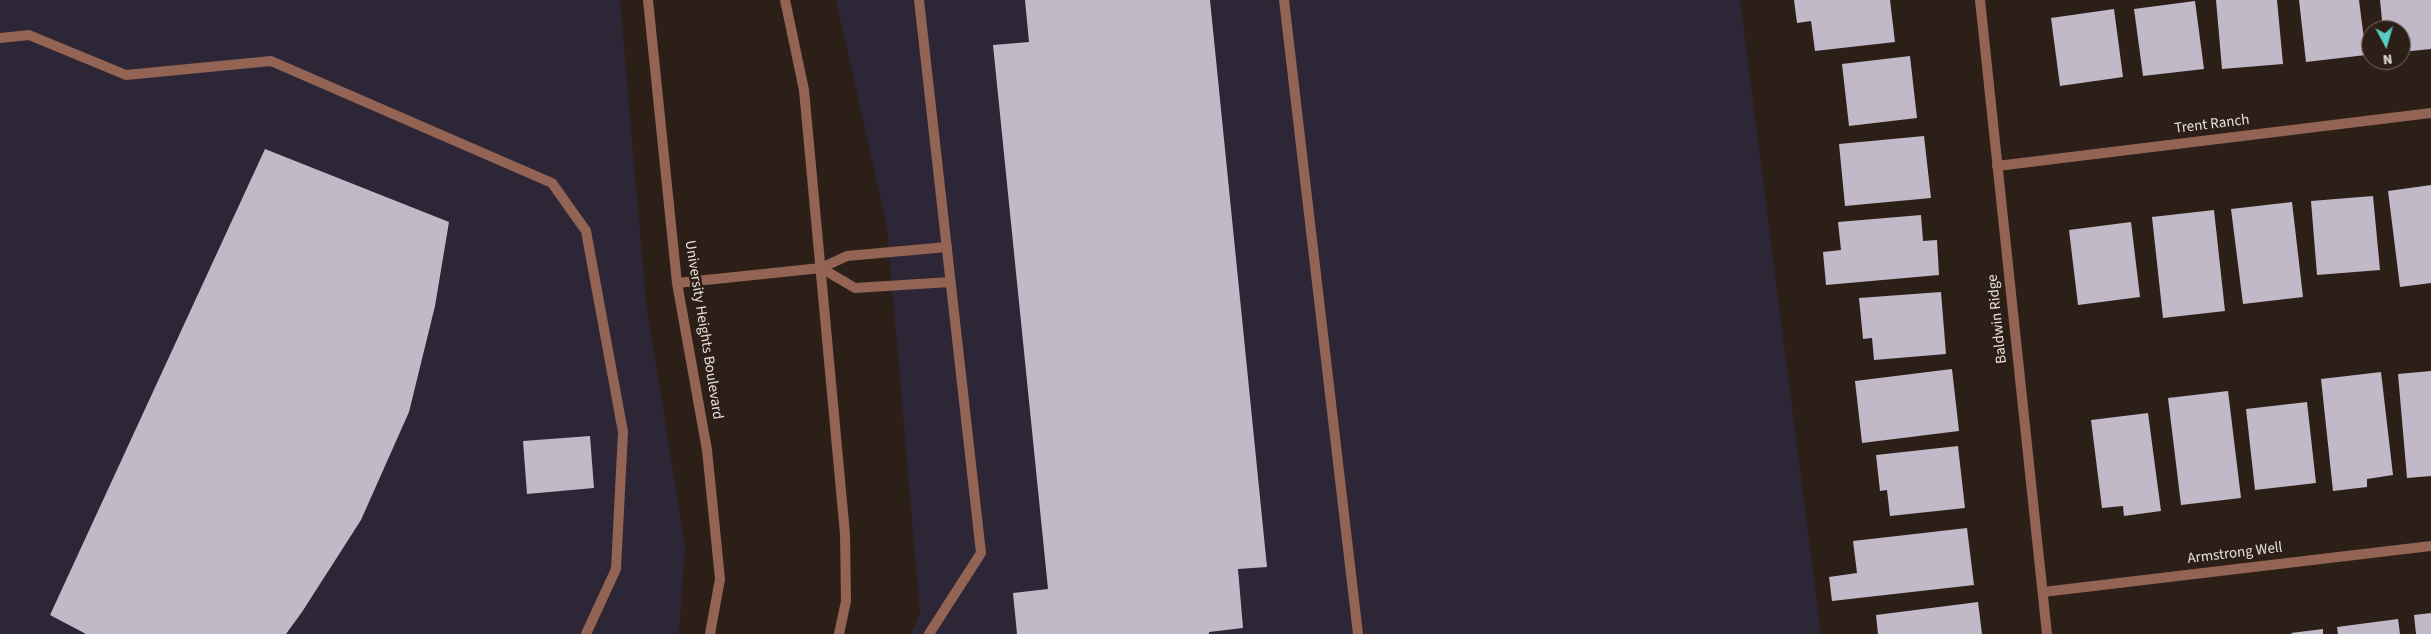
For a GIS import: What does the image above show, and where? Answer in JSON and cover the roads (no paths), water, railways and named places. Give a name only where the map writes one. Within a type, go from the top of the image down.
[{"type":"street","name":"University Heights Boulevard","points":[[648,0],[677,283],[708,450],[720,579],[710,634]]},
{"type":"street","points":[[785,0],[804,90],[845,534],[846,601],[839,634]]},
{"type":"street","points":[[919,0],[981,552],[929,634]]},
{"type":"street","points":[[1284,0],[1358,634]]},
{"type":"street","name":"Baldwin Ridge","points":[[1980,0],[2047,634]]},
{"type":"street","points":[[0,38],[29,35],[126,75],[271,61],[552,183],[586,230],[623,432],[616,569],[586,634]]},
{"type":"street","name":"Trent Ranch","points":[[1997,166],[2431,113]]},
{"type":"street","points":[[677,283],[820,268],[847,256],[947,247]]},
{"type":"street","points":[[820,268],[855,288],[950,282]]},
{"type":"street","name":"Armstrong Well","points":[[2043,592],[2431,546]]}]
